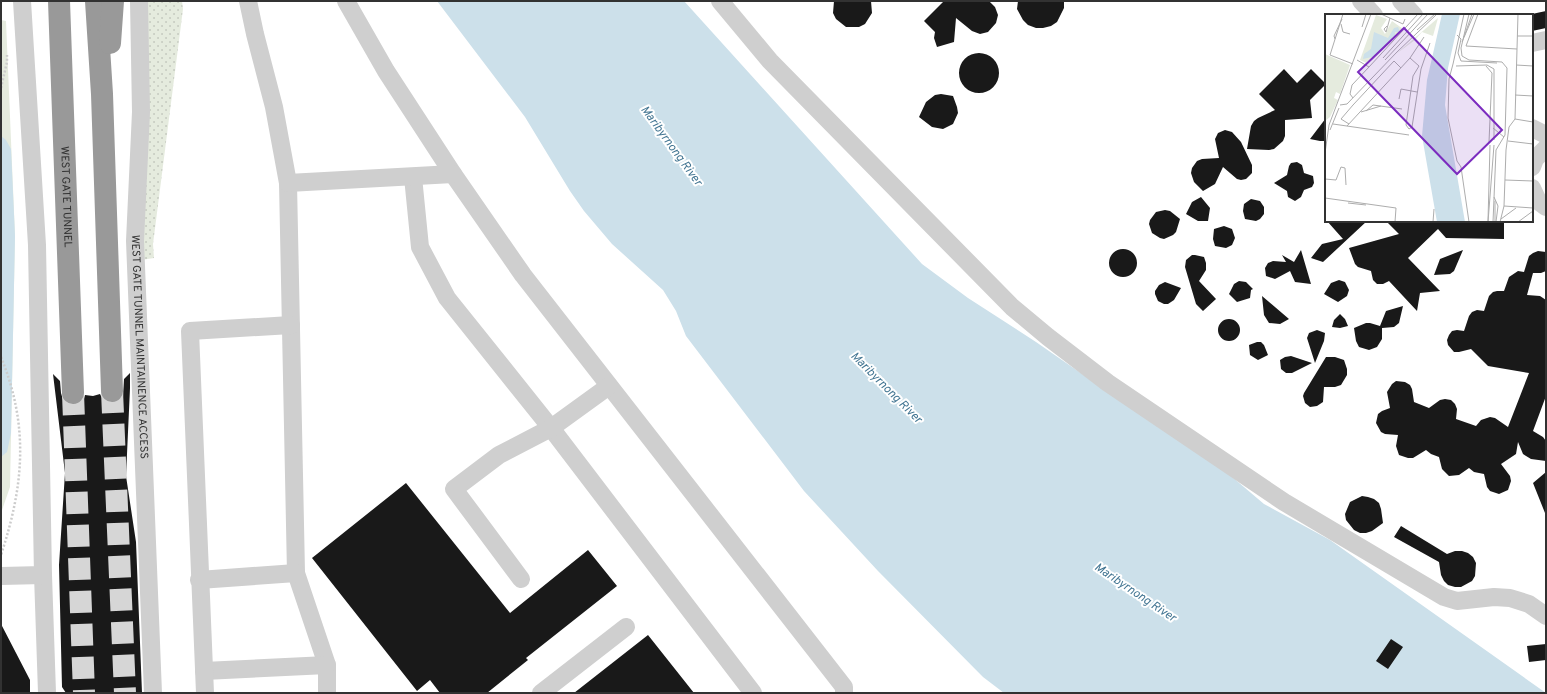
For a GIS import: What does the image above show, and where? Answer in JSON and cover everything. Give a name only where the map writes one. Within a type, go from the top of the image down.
[{"type":"highway","name":"WEST GATE TUNNEL","points":[[59,1],[73,393]]},
{"type":"highway","points":[[96,1],[102,94],[112,391]]},
{"type":"highway","points":[[102,94],[111,40],[113,1]]},
{"type":"lane","points":[[22,1],[37,245],[43,574],[47,693]]},
{"type":"lane","points":[[111,40],[121,1]]},
{"type":"lane","name":"WEST GATE TUNNEL MAINTAINENCE ACCESS","points":[[139,1],[141,112],[135,241],[153,693]]},
{"type":"lane","points":[[248,1],[274,107],[288,183],[296,573],[327,665],[327,693]]},
{"type":"lane","points":[[346,1],[386,71],[454,174],[523,274],[844,687],[844,693]]},
{"type":"lane","points":[[720,1],[770,61],[1012,308],[1108,383],[1284,502],[1444,597],[1457,601],[1494,597],[1510,598],[1529,604],[1546,616]]},
{"type":"lane","points":[[1361,1],[1373,14]]},
{"type":"lane","points":[[1401,1],[1413,14]]},
{"type":"lane","points":[[1533,43],[1546,40]]},
{"type":"lane","points":[[1533,128],[1546,135]]},
{"type":"lane","points":[[1533,164],[1535,159],[1546,148]]},
{"type":"lane","points":[[288,183],[454,174]]},
{"type":"lane","points":[[413,177],[420,247],[447,298],[551,428],[752,693]]},
{"type":"lane","points":[[205,693],[199,580],[190,331],[290,325]]},
{"type":"lane","points":[[521,579],[454,489],[500,455],[551,428],[609,386]]},
{"type":"lane","points":[[199,580],[296,573]]},
{"type":"lane","points":[[1,576],[43,574]]},
{"type":"lane","points":[[541,693],[626,627]]},
{"type":"lane","points":[[204,671],[327,665]]},
{"type":"path","points":[[1,88],[7,62]]},
{"type":"path","points":[[1,357],[8,374],[19,425],[21,461],[16,502],[1,555]]},
{"type":"shaded area","points":[[145,1],[182,1],[183,9],[153,244],[154,258],[141,260]]},
{"type":"shaded area","points":[[1,20],[6,21],[15,236],[10,487],[1,513]]},
{"type":"water","name":"Maribyrnong River","points":[[437,1],[684,1],[922,264],[968,298],[1036,342],[1160,428],[1218,465],[1264,504],[1330,540],[1546,693],[1004,693],[983,677],[878,571],[804,491],[686,336],[676,311],[663,290],[612,244],[584,211],[570,191],[525,117]]},
{"type":"water","points":[[1,136],[6,140],[11,149],[15,236],[11,433],[7,452],[1,457]]},
{"type":"building","points":[[834,1],[871,1],[872,13],[865,24],[859,27],[846,27],[836,19],[833,13]]},
{"type":"building","points":[[944,1],[989,1],[995,7],[998,15],[996,23],[988,32],[980,34],[972,31],[956,18],[954,42],[937,47],[934,38],[935,32],[924,21]]},
{"type":"building","points":[[1018,1],[1064,1],[1064,8],[1057,22],[1051,26],[1036,28],[1028,25],[1023,20],[1017,9]]},
{"type":"building","points":[[1546,11],[1546,28],[1533,31],[1532,14]]},
{"type":"building","points":[[975,53],[983,53],[990,56],[996,62],[999,73],[996,84],[990,90],[983,93],[975,93],[968,90],[962,84],[959,77],[959,69],[962,62],[968,56]]},
{"type":"building","points":[[1284,69],[1297,83],[1311,69],[1325,83],[1325,85],[1310,100],[1312,118],[1285,120],[1285,136],[1283,141],[1274,149],[1269,150],[1247,149],[1251,126],[1254,121],[1275,110],[1259,94]]},
{"type":"building","points":[[941,94],[953,96],[958,113],[953,124],[943,129],[932,127],[919,117],[926,102],[935,95]]},
{"type":"building","points":[[1325,119],[1325,141],[1310,139]]},
{"type":"building","points":[[1225,130],[1232,132],[1241,142],[1252,165],[1252,173],[1246,179],[1241,180],[1237,179],[1223,167],[1215,184],[1203,191],[1194,182],[1191,173],[1192,168],[1197,161],[1202,159],[1219,158],[1215,139],[1218,133]]},
{"type":"building","points":[[1297,162],[1302,165],[1304,173],[1313,176],[1314,183],[1312,187],[1304,190],[1301,197],[1295,201],[1288,197],[1287,191],[1274,183],[1287,175],[1291,163]]},
{"type":"building","points":[[1201,197],[1210,208],[1208,221],[1198,221],[1186,214],[1192,202]]},
{"type":"building","points":[[1251,199],[1260,201],[1264,207],[1264,214],[1256,221],[1245,219],[1243,211],[1244,204]]},
{"type":"building","points":[[1165,210],[1170,211],[1180,219],[1176,232],[1164,239],[1152,233],[1149,224],[1156,212]]},
{"type":"building","points":[[1328,222],[1366,222],[1323,262],[1311,258],[1322,244],[1343,239]]},
{"type":"building","points":[[1387,222],[1504,222],[1504,239],[1446,238],[1438,229],[1408,258],[1440,291],[1420,293],[1417,311],[1389,281],[1383,284],[1377,284],[1373,280],[1371,271],[1358,267],[1355,264],[1349,248],[1399,234]]},
{"type":"building","points":[[1224,226],[1232,229],[1235,238],[1232,245],[1226,248],[1215,246],[1213,239],[1214,229]]},
{"type":"building","points":[[1123,249],[1133,253],[1137,263],[1133,273],[1123,277],[1113,273],[1109,263],[1113,253]]},
{"type":"building","points":[[1301,250],[1311,284],[1295,282],[1290,271],[1275,279],[1266,276],[1265,268],[1268,263],[1273,261],[1286,262],[1282,255],[1294,262]]},
{"type":"building","points":[[1463,250],[1454,271],[1450,274],[1434,275],[1440,259]]},
{"type":"building","points":[[1538,251],[1546,252],[1546,271],[1541,273],[1533,273],[1527,295],[1540,296],[1546,300],[1546,396],[1533,431],[1543,437],[1546,441],[1546,461],[1531,459],[1523,454],[1518,442],[1516,454],[1501,464],[1510,476],[1511,481],[1508,490],[1499,494],[1490,491],[1487,487],[1484,474],[1474,472],[1469,468],[1459,475],[1449,476],[1442,469],[1439,457],[1426,450],[1413,458],[1399,455],[1396,446],[1398,435],[1385,434],[1381,432],[1376,423],[1378,414],[1390,408],[1387,392],[1396,381],[1405,382],[1410,385],[1414,402],[1429,408],[1440,400],[1451,400],[1457,409],[1456,419],[1476,426],[1481,420],[1490,417],[1495,418],[1508,427],[1529,373],[1488,366],[1471,349],[1454,352],[1448,345],[1447,340],[1452,331],[1464,331],[1469,316],[1472,312],[1477,310],[1484,311],[1489,296],[1493,292],[1504,291],[1509,277],[1518,271],[1524,272],[1529,256]]},
{"type":"building","points":[[1192,255],[1204,257],[1206,270],[1199,281],[1216,299],[1203,311],[1196,304],[1185,267],[1186,260]]},
{"type":"building","points":[[1339,280],[1345,282],[1349,290],[1347,296],[1338,302],[1324,294],[1331,283]]},
{"type":"building","points":[[1239,281],[1246,282],[1253,289],[1251,290],[1250,298],[1237,302],[1229,294],[1234,284]]},
{"type":"building","points":[[1165,282],[1181,288],[1174,300],[1168,304],[1158,301],[1155,294],[1155,291],[1159,285]]},
{"type":"building","points":[[1262,296],[1289,319],[1280,324],[1269,323],[1264,315]]},
{"type":"building","points":[[1403,306],[1399,323],[1394,327],[1382,328],[1382,339],[1377,347],[1369,350],[1359,347],[1356,341],[1354,328],[1366,323],[1380,326],[1386,311]]},
{"type":"building","points":[[1340,314],[1345,319],[1348,326],[1340,328],[1332,327],[1334,320]]},
{"type":"building","points":[[1229,319],[1237,322],[1240,330],[1237,338],[1229,341],[1221,338],[1218,330],[1221,322]]},
{"type":"building","points":[[1317,330],[1325,333],[1324,341],[1315,363],[1307,338],[1309,333]]},
{"type":"building","points":[[1261,342],[1264,345],[1268,355],[1258,360],[1250,355],[1249,345]]},
{"type":"building","points":[[1291,356],[1312,363],[1292,373],[1286,373],[1281,369],[1280,360]]},
{"type":"building","points":[[1326,357],[1335,357],[1344,360],[1347,375],[1341,385],[1335,387],[1324,387],[1323,402],[1317,406],[1310,407],[1305,403],[1303,396]]},
{"type":"building","points":[[130,373],[126,476],[136,542],[142,693],[66,693],[62,687],[59,565],[65,473],[53,374],[60,381],[63,400],[68,404],[73,405],[80,403],[84,399],[85,395],[93,396],[100,394],[106,402],[118,402],[123,397],[124,379]]},
{"type":"building","points":[[1546,472],[1546,513],[1545,513],[1533,483]]},
{"type":"building","points":[[406,483],[510,613],[588,550],[617,586],[526,658],[528,660],[487,693],[440,693],[430,680],[417,691],[312,558]]},
{"type":"building","points":[[1362,496],[1374,499],[1379,503],[1383,523],[1372,531],[1366,533],[1360,533],[1354,530],[1346,520],[1345,514],[1350,502]]},
{"type":"building","points":[[1401,526],[1447,554],[1455,551],[1468,553],[1473,557],[1476,563],[1475,576],[1472,581],[1461,587],[1448,585],[1441,575],[1439,562],[1394,537]]},
{"type":"building","points":[[1,624],[30,680],[30,693],[1,693]]},
{"type":"building","points":[[648,635],[694,693],[574,693]]},
{"type":"building","points":[[1391,639],[1403,647],[1388,669],[1376,661]]},
{"type":"building","points":[[1546,644],[1546,660],[1529,662],[1527,646]]},
{"type":"tunnel","points":[[112,391],[125,693]]},
{"type":"tunnel","points":[[73,393],[84,693]]}]
